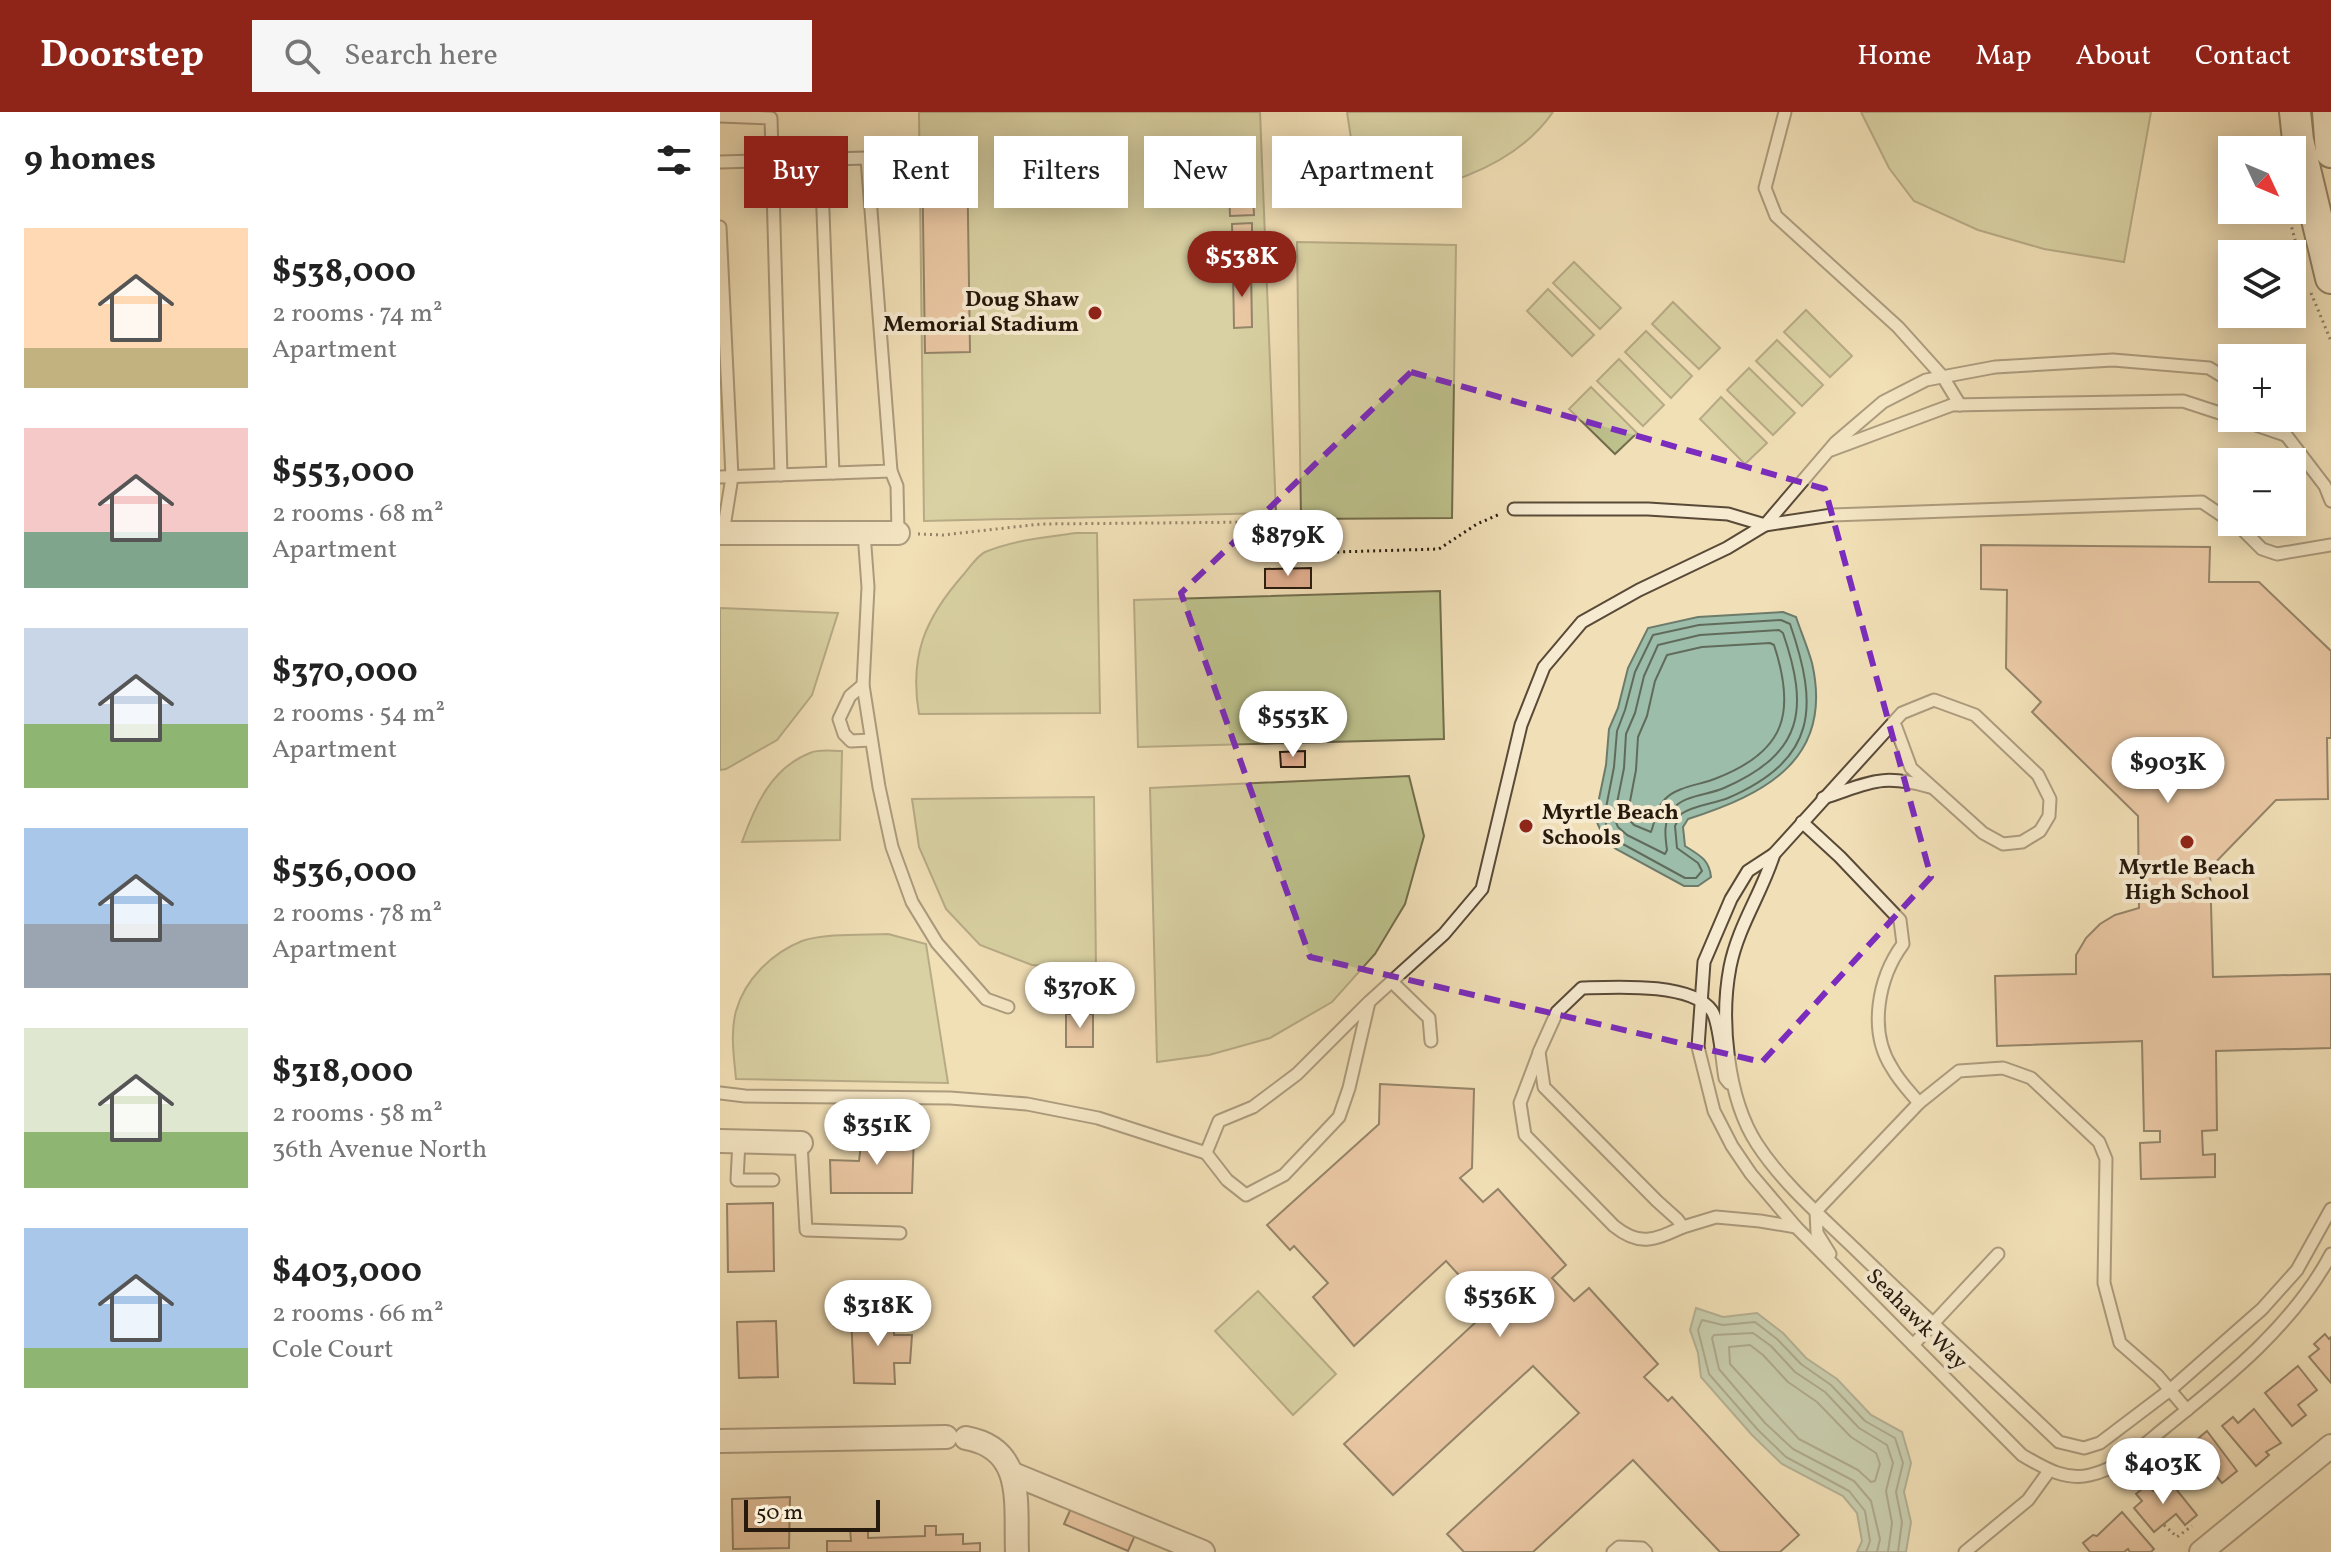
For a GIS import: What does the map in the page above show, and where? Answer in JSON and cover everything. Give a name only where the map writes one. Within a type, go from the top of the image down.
[{"type":"main road","points":[[2295,112],[2298,140],[2331,278]]},
{"type":"main road","points":[[2328,112],[2331,152]]},
{"type":"street","points":[[722,533],[898,533]]},
{"type":"street","points":[[730,1141],[801,1143]]},
{"type":"street","points":[[720,1441],[956,1438],[982,1441],[1003,1455],[1013,1474],[1017,1552]]},
{"type":"street","points":[[2201,1552],[2331,1446]]},
{"type":"street","points":[[1013,1474],[1203,1552]]},
{"type":"lane","points":[[1785,112],[1765,188],[1776,216],[1898,327],[1943,377],[1960,405]]},
{"type":"lane","points":[[720,116],[771,118],[772,136]]},
{"type":"lane","points":[[848,158],[867,158],[891,471],[897,486],[898,533]]},
{"type":"lane","points":[[720,162],[744,161]]},
{"type":"lane","points":[[774,208],[781,475]]},
{"type":"lane","points":[[823,208],[833,473]]},
{"type":"lane","points":[[720,227],[726,477],[722,533]]},
{"type":"lane","points":[[1206,1153],[1219,1121],[1253,1107],[1297,1074],[1369,1002],[1444,934],[1482,889],[1521,725],[1544,667],[1582,622],[1639,590],[1727,548],[1765,525],[1828,451],[1883,402],[1926,380],[1995,367],[2113,360],[2209,368],[2218,373]]},
{"type":"lane","points":[[1828,451],[1952,405],[2183,401],[2218,413]]},
{"type":"lane","points":[[2277,432],[2286,435]]},
{"type":"lane","points":[[2284,432],[2325,486],[2331,501]]},
{"type":"lane","points":[[726,477],[891,471]]},
{"type":"lane","points":[[1514,509],[1648,509],[1728,514],[1765,525],[1832,515],[2202,502],[2242,529],[2262,549],[2277,554],[2331,545]]},
{"type":"lane","points":[[864,533],[868,587],[863,685],[892,847],[912,902],[937,943],[986,999],[1008,1007]]},
{"type":"lane","points":[[863,685],[850,696],[839,719],[844,734],[851,741],[871,740]]},
{"type":"lane","name":"Seahawk Way","points":[[1894,722],[1911,768],[1983,833],[2003,844],[2022,842],[2040,831],[2049,816],[2050,799],[2038,775],[1975,715],[1934,700],[1902,713],[1774,854],[1748,871],[1731,899],[1704,962],[1698,1047],[1714,1111],[1751,1174],[1796,1227],[2022,1455],[2060,1475],[2088,1476],[2117,1466],[2229,1377],[2285,1319],[2331,1254]]},
{"type":"lane","name":"Seahawk Way","points":[[1823,798],[1881,778],[1903,779],[1932,787]]},
{"type":"lane","points":[[1802,822],[1900,920],[1903,944],[1891,960],[1881,989],[1877,1027],[1890,1067],[1919,1103]]},
{"type":"lane","name":"Seahawk Way","points":[[1774,854],[1767,878],[1742,924],[1730,966],[1726,1008],[1732,1086],[1756,1142],[1816,1211],[2059,1442],[2084,1448],[2100,1443],[2170,1390],[2262,1309],[2297,1270],[2331,1209]]},
{"type":"lane","points":[[1392,982],[1429,1018],[1431,1041]]},
{"type":"lane","points":[[1732,1086],[1725,1078],[1714,1013],[1701,1001],[1651,986],[1582,988],[1557,1012],[1539,1052],[1520,1103],[1525,1135],[1627,1237],[1653,1241],[1683,1227],[1716,1217],[1796,1227]]},
{"type":"lane","points":[[720,1093],[745,1096],[950,1098],[1027,1104],[1098,1118],[1206,1153],[1227,1180],[1246,1195],[1284,1175],[1339,1117],[1369,1002]]},
{"type":"lane","points":[[1539,1052],[1544,1087],[1683,1227]]},
{"type":"lane","points":[[1838,1268],[1817,1233],[1816,1211],[1919,1103],[1959,1071],[2003,1068],[2031,1078],[2099,1142],[2106,1159],[2104,1283],[2120,1343],[2187,1410]]},
{"type":"lane","points":[[730,1141],[737,1180],[773,1180]]},
{"type":"lane","points":[[801,1143],[806,1230],[900,1233]]},
{"type":"lane","points":[[1913,1345],[1998,1254]]},
{"type":"lane","points":[[1965,1552],[2028,1500],[2049,1471]]},
{"type":"lane","points":[[1613,1552],[1619,1547],[1642,1548],[1646,1552]]},
{"type":"path","points":[[898,533],[943,535],[1041,524],[1265,522],[1284,544],[1302,553],[1439,549],[1477,524],[1514,509]]},
{"type":"path","points":[[2164,1525],[2177,1537],[2192,1526]]},
{"type":"highlighted area","points":[[1411,372],[1825,489],[1931,877],[1762,1062],[1310,957],[1181,593]]},
{"type":"green space","name":"Doug Shaw Memorial Stadium","points":[[919,112],[1260,112],[1276,513],[924,521],[920,208],[978,208],[978,136],[919,136]]},
{"type":"green space","points":[[1347,112],[1553,112],[1515,150],[1462,178],[1462,136],[1351,136]]},
{"type":"green space","points":[[1861,112],[2151,112],[2124,262],[2044,249],[1978,230],[1914,201],[1889,168]]},
{"type":"green space","points":[[1297,242],[1456,245],[1452,518],[1301,519]]},
{"type":"green space","points":[[1574,262],[1621,308],[1600,329],[1553,283]]},
{"type":"green space","points":[[1548,289],[1594,335],[1572,356],[1527,311]]},
{"type":"green space","points":[[1673,302],[1720,348],[1699,369],[1652,324]]},
{"type":"green space","points":[[1806,310],[1852,356],[1830,377],[1784,332]]},
{"type":"green space","points":[[1646,331],[1692,376],[1671,398],[1625,352]]},
{"type":"green space","points":[[1777,340],[1823,385],[1802,406],[1756,361]]},
{"type":"green space","points":[[1619,359],[1664,405],[1643,426],[1597,381]]},
{"type":"green space","points":[[1749,368],[1795,413],[1773,435],[1727,390]]},
{"type":"green space","points":[[1591,387],[1637,433],[1615,454],[1569,409]]},
{"type":"green space","points":[[1721,397],[1767,443],[1745,464],[1700,419]]},
{"type":"green space","points":[[1076,533],[1097,533],[1100,713],[919,714],[916,674],[923,639],[939,606],[979,556],[1007,545]]},
{"type":"green space","points":[[1440,591],[1444,739],[1138,747],[1134,600]]},
{"type":"green space","points":[[720,608],[838,613],[812,695],[777,740],[720,770]]},
{"type":"green space","points":[[842,751],[840,840],[742,842],[759,802],[785,768],[813,752]]},
{"type":"green space","points":[[1409,776],[1424,836],[1405,904],[1375,954],[1332,1002],[1270,1038],[1209,1055],[1157,1062],[1150,788]]},
{"type":"green space","points":[[1094,797],[1096,970],[1032,965],[980,945],[946,909],[919,847],[912,799]]},
{"type":"green space","points":[[888,934],[926,944],[948,1083],[736,1079],[734,1019],[740,999],[761,968],[780,952],[811,938]]},
{"type":"green space","points":[[1258,1291],[1336,1374],[1293,1415],[1215,1331]]},
{"type":"water","points":[[1783,612],[1796,617],[1812,663],[1816,696],[1813,724],[1803,748],[1788,768],[1767,784],[1743,798],[1688,819],[1683,827],[1685,846],[1706,862],[1711,877],[1698,886],[1684,886],[1616,849],[1605,840],[1595,818],[1606,765],[1609,729],[1628,668],[1648,628],[1698,617]]},
{"type":"water","points":[[1696,1308],[1723,1317],[1757,1313],[1783,1333],[1806,1358],[1837,1379],[1871,1415],[1902,1432],[1911,1463],[1904,1492],[1911,1522],[1906,1552],[1857,1552],[1862,1541],[1857,1513],[1843,1496],[1782,1464],[1701,1377],[1698,1353],[1690,1330]]},
{"type":"building","points":[[923,208],[968,208],[970,352],[925,353]]},
{"type":"building","points":[[1230,208],[1254,208],[1254,215],[1230,216]]},
{"type":"building","points":[[1252,223],[1252,265],[1233,266],[1232,224]]},
{"type":"building","points":[[1251,270],[1252,327],[1234,328],[1233,271]]},
{"type":"building","name":"Myrtle Beach High School","points":[[1981,545],[2210,547],[2209,582],[2259,582],[2331,651],[2328,799],[2276,800],[2210,868],[2213,977],[2331,974],[2331,1048],[2216,1051],[2217,1130],[2202,1131],[2203,1155],[2215,1154],[2215,1177],[2141,1179],[2140,1143],[2160,1142],[2160,1131],[2144,1131],[2142,1041],[1997,1046],[1995,976],[2076,974],[2076,955],[2086,938],[2115,915],[2139,908],[2138,816],[2032,712],[2041,702],[2006,668],[2007,590],[1981,589]]},
{"type":"building","points":[[1311,568],[1311,588],[1265,588],[1265,569]]},
{"type":"building","points":[[1305,751],[1305,767],[1281,767],[1280,752]]},
{"type":"building","points":[[1066,1014],[1093,1014],[1093,1047],[1066,1047]]},
{"type":"building","points":[[1380,1084],[1474,1089],[1472,1168],[1460,1178],[1483,1202],[1498,1189],[1566,1265],[1552,1278],[1574,1301],[1589,1288],[1658,1364],[1644,1377],[1668,1401],[1672,1397],[1799,1535],[1780,1552],[1720,1552],[1633,1460],[1533,1552],[1464,1552],[1447,1534],[1579,1413],[1533,1366],[1393,1495],[1344,1444],[1490,1309],[1446,1261],[1354,1346],[1313,1297],[1328,1283],[1294,1246],[1290,1250],[1267,1225],[1379,1124]]},
{"type":"building","points":[[914,1135],[912,1193],[831,1193],[830,1160],[859,1161],[862,1136]]},
{"type":"building","points":[[773,1203],[774,1271],[728,1272],[727,1204]]},
{"type":"building","points":[[894,1311],[894,1335],[912,1335],[910,1363],[894,1363],[895,1384],[854,1383],[851,1315]]},
{"type":"building","points":[[776,1321],[778,1377],[739,1378],[737,1322]]},
{"type":"building","points":[[2325,1334],[2329,1339],[2331,1337],[2331,1383],[2309,1357],[2319,1349],[2314,1344]]},
{"type":"building","points":[[2298,1366],[2317,1390],[2298,1405],[2306,1415],[2292,1426],[2265,1393]]},
{"type":"building","points":[[2254,1409],[2281,1443],[2266,1452],[2269,1455],[2256,1466],[2222,1426],[2233,1417],[2238,1423]]},
{"type":"building","points":[[2207,1431],[2237,1471],[2222,1483],[2211,1470],[2198,1481],[2186,1485],[2168,1463],[2177,1456],[2172,1450],[2184,1440],[2189,1446]]},
{"type":"building","points":[[2168,1479],[2197,1515],[2185,1525],[2176,1514],[2154,1532],[2134,1508],[2142,1501],[2136,1494],[2147,1485],[2153,1491]]},
{"type":"building","points":[[790,1497],[789,1548],[733,1549],[732,1499]]},
{"type":"building","points":[[1072,1506],[1136,1533],[1128,1551],[1064,1524]]},
{"type":"building","points":[[2122,1512],[2154,1549],[2151,1552],[2130,1552],[2128,1549],[2124,1552],[2090,1552],[2083,1543],[2093,1535],[2097,1536]]},
{"type":"building","points":[[925,1526],[936,1526],[936,1535],[963,1534],[963,1544],[980,1543],[980,1552],[827,1552],[827,1541],[851,1541],[850,1529],[868,1529],[868,1538],[925,1536]]},
{"type":"place","name":"Doug Shaw Memorial Stadium","points":[[1095,313]]},
{"type":"place","name":"Myrtle Beach Schools","points":[[1526,826]]},
{"type":"place","name":"Myrtle Beach High School","points":[[2187,842]]}]
